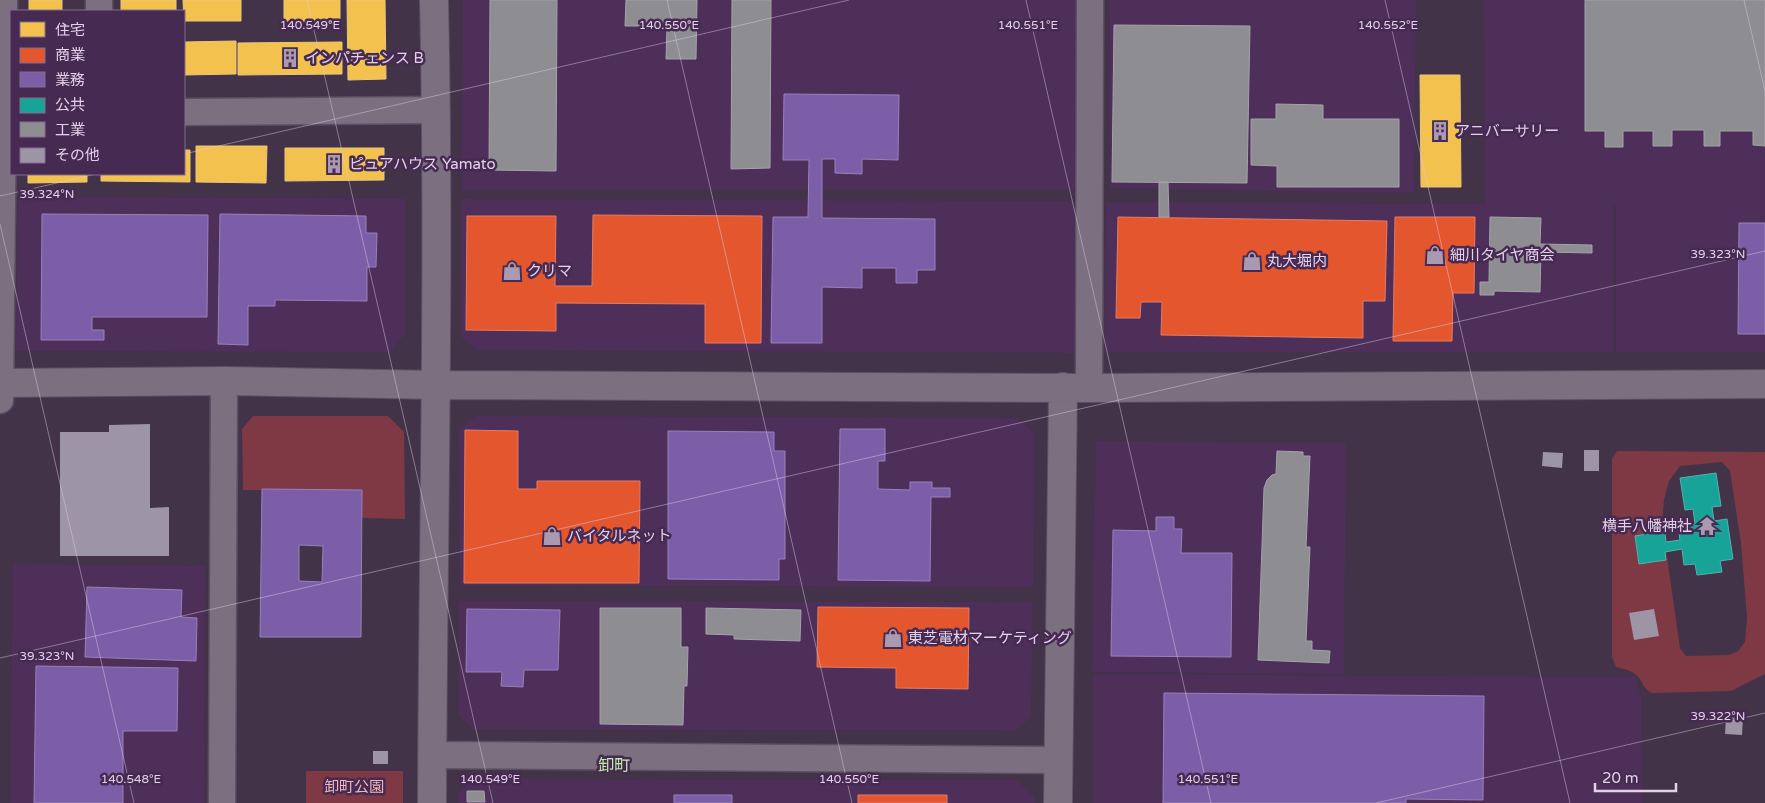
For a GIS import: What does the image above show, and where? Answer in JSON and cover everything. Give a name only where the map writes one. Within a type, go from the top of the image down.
[{"type":"street","points":[[0,400],[4,0]]},
{"type":"street","points":[[432,803],[437,384],[434,0]]},
{"type":"street","points":[[1058,803],[1058,760],[1076,388],[1090,0]]},
{"type":"street","points":[[185,112],[436,110]]},
{"type":"street","points":[[0,383],[224,381],[1076,388],[1765,384]]},
{"type":"street","points":[[222,803],[224,381]]},
{"type":"street","points":[[432,756],[1058,760]]},
{"type":"shaded area","points":[[463,0],[1075,0],[1076,190],[462,190]]},
{"type":"shaded area","points":[[1109,0],[1416,0],[1414,193],[1110,188]]},
{"type":"shaded area","points":[[1484,0],[1765,0],[1765,352],[1616,352],[1616,205],[1613,205],[1613,352],[1105,352],[1106,202],[1485,204]]},
{"type":"shaded area","points":[[18,197],[405,199],[405,334],[390,352],[16,351]]},
{"type":"shaded area","points":[[462,199],[1074,201],[1075,353],[477,350],[462,338]]},
{"type":"shaded area","points":[[475,416],[1019,418],[1034,433],[1033,587],[460,585],[459,431]]},
{"type":"shaded area","points":[[1096,441],[1346,443],[1344,674],[1092,672]]},
{"type":"shaded area","points":[[13,564],[205,566],[204,803],[10,803]]},
{"type":"shaded area","points":[[459,601],[1033,602],[1031,717],[1017,730],[473,729],[458,714]]},
{"type":"shaded area","points":[[1093,674],[1635,677],[1641,697],[1642,803],[1093,803]]},
{"type":"shaded area","points":[[473,779],[1016,780],[1034,797],[1034,803],[458,803],[458,793]]},
{"type":"green space","points":[[253,416],[388,416],[404,432],[405,519],[362,518],[362,490],[243,490],[242,429]]},
{"type":"green space","points":[[1617,451],[1765,452],[1765,674],[1731,691],[1652,693],[1634,673],[1616,667],[1612,657],[1612,459]],"holes":[[[1722,462],[1730,471],[1741,543],[1747,618],[1745,642],[1738,651],[1729,655],[1686,656],[1680,648],[1662,522],[1664,500],[1669,481],[1680,466]]]},
{"type":"green space","name":"卸町公園","points":[[306,771],[403,771],[403,803],[306,803]]},
{"type":"building: 住宅","points":[[29,0],[62,0],[62,10],[29,10]]},
{"type":"building: 住宅","points":[[121,0],[176,0],[176,10],[121,10]]},
{"type":"building: 住宅","points":[[183,0],[241,0],[241,21],[185,21],[185,10]]},
{"type":"building: 住宅","points":[[284,0],[340,0],[340,22],[284,21]]},
{"type":"building: 住宅","points":[[347,0],[385,0],[386,79],[348,80]]},
{"type":"building: 住宅","points":[[236,41],[236,74],[185,75],[185,42]]},
{"type":"building: 住宅","name":"インパチェンス B","points":[[342,42],[342,74],[238,75],[238,43]]},
{"type":"building: 住宅","name":"アニバーサリー","points":[[1420,75],[1460,75],[1461,187],[1421,187]]},
{"type":"building: 住宅","points":[[196,146],[267,146],[266,183],[196,182]]},
{"type":"building: 住宅","name":"ピュアハウス Yamato","points":[[285,148],[384,148],[384,180],[285,181]]},
{"type":"building: 住宅","points":[[185,150],[190,150],[190,182],[101,181],[101,175],[185,175]]},
{"type":"building: 住宅","points":[[28,175],[87,175],[87,182],[28,183]]},
{"type":"building: 商業","points":[[593,215],[762,216],[761,343],[705,343],[705,304],[556,303],[556,331],[466,330],[467,216],[556,216],[555,286],[592,286]]},
{"type":"building: 商業","name":"丸大堀内","points":[[1118,217],[1387,221],[1385,301],[1363,301],[1363,338],[1161,335],[1162,302],[1141,302],[1140,318],[1116,318]]},
{"type":"building: 商業","name":"細川タイヤ商会","points":[[1395,217],[1475,217],[1474,293],[1453,293],[1452,341],[1393,341]]},
{"type":"building: 商業","name":"バイタルネット","points":[[465,430],[518,431],[518,489],[537,489],[537,481],[640,481],[639,583],[464,583]]},
{"type":"building: 商業","name":"東芝電材マーケティング","points":[[818,607],[969,608],[968,689],[896,688],[896,668],[817,667]]},
{"type":"building: 商業","points":[[858,795],[947,795],[947,803],[858,803]]},
{"type":"building: 業務","points":[[784,94],[899,95],[898,160],[862,159],[862,174],[835,173],[835,159],[822,159],[822,218],[935,219],[935,270],[917,270],[917,283],[896,283],[896,268],[862,268],[862,288],[822,287],[822,343],[771,343],[773,217],[808,217],[809,160],[783,160]]},
{"type":"building: 業務","points":[[42,214],[208,215],[207,317],[92,317],[92,330],[104,330],[104,340],[41,340]]},
{"type":"building: 業務","points":[[220,214],[366,216],[366,233],[377,233],[376,267],[367,267],[367,301],[275,300],[275,306],[248,306],[248,345],[218,344]]},
{"type":"building: 業務","points":[[1739,223],[1765,223],[1765,334],[1738,334]]},
{"type":"building: 業務","points":[[840,429],[885,429],[885,461],[878,461],[878,489],[910,490],[910,482],[932,482],[932,488],[950,488],[950,497],[931,497],[930,581],[838,580]]},
{"type":"building: 業務","points":[[668,431],[774,432],[774,451],[785,451],[785,559],[779,559],[779,580],[668,579]]},
{"type":"building: 業務","points":[[262,489],[362,490],[361,637],[260,637]],"holes":[[[299,545],[323,546],[322,582],[299,581]]]},
{"type":"building: 業務","points":[[1156,517],[1174,517],[1174,529],[1182,529],[1181,553],[1232,553],[1231,657],[1111,656],[1113,530],[1156,531]]},
{"type":"building: 業務","points":[[87,587],[182,590],[181,617],[197,618],[196,661],[85,657]]},
{"type":"building: 業務","points":[[467,609],[560,610],[558,670],[524,670],[523,687],[501,686],[502,672],[466,672]]},
{"type":"building: 業務","points":[[36,666],[178,668],[177,731],[123,731],[123,803],[34,803]]},
{"type":"building: 業務","points":[[1164,693],[1484,696],[1483,800],[1406,799],[1406,803],[1163,803]]},
{"type":"building: 業務","points":[[674,795],[732,795],[732,803],[674,803]]},
{"type":"building: 公共","name":"横手八幡神社","points":[[1716,473],[1721,506],[1712,507],[1714,521],[1727,519],[1733,559],[1720,561],[1722,572],[1697,575],[1695,564],[1684,565],[1682,549],[1665,552],[1666,560],[1639,564],[1635,536],[1665,531],[1666,542],[1680,540],[1678,527],[1695,524],[1693,509],[1685,510],[1680,478]]},
{"type":"building: 工業","points":[[490,0],[557,0],[556,171],[489,170]]},
{"type":"building: 工業","points":[[626,0],[697,0],[696,59],[666,59],[667,26],[625,26]]},
{"type":"building: 工業","points":[[732,0],[771,0],[770,168],[731,169]]},
{"type":"building: 工業","points":[[1585,0],[1765,0],[1765,146],[1753,145],[1753,131],[1720,131],[1720,146],[1704,146],[1704,130],[1672,130],[1672,146],[1653,146],[1653,131],[1623,131],[1623,147],[1605,147],[1605,131],[1585,131]]},
{"type":"building: 工業","points":[[1114,25],[1250,26],[1247,183],[1112,182]]},
{"type":"building: 工業","points":[[1276,104],[1323,105],[1323,119],[1399,119],[1399,187],[1277,187],[1277,166],[1251,165],[1251,119],[1276,119]]},
{"type":"building: 工業","points":[[1159,182],[1168,182],[1169,217],[1159,217]]},
{"type":"building: 工業","points":[[1490,217],[1541,218],[1540,244],[1592,245],[1592,253],[1541,252],[1540,292],[1494,291],[1494,295],[1480,295],[1480,282],[1489,282]]},
{"type":"building: 工業","points":[[1277,451],[1303,452],[1303,456],[1310,456],[1306,547],[1310,547],[1306,641],[1312,641],[1312,650],[1330,651],[1329,663],[1258,660],[1264,488],[1267,480],[1276,474]]},
{"type":"building: 工業","points":[[600,608],[681,608],[681,647],[688,647],[683,725],[600,724]]},
{"type":"building: 工業","points":[[706,608],[801,610],[800,641],[734,639],[734,635],[706,634]]},
{"type":"building: 工業","points":[[467,791],[484,791],[485,802],[467,802]]},
{"type":"building: その他","points":[[150,424],[150,508],[169,507],[169,556],[60,556],[60,432],[109,432],[109,425]]},
{"type":"building: その他","points":[[1584,450],[1599,450],[1599,471],[1584,471]]},
{"type":"building: その他","points":[[1543,452],[1563,453],[1562,468],[1542,466]]},
{"type":"building: その他","points":[[1654,609],[1659,636],[1634,640],[1629,613]]},
{"type":"building: その他","points":[[1726,717],[1743,718],[1742,735],[1725,734]]},
{"type":"building: その他","points":[[373,751],[388,751],[388,764],[373,764]]},
{"type":"place","name":"インパチェンス B","points":[[290,58]]},
{"type":"place","name":"アニバーサリー","points":[[1440,131]]},
{"type":"place","name":"ピュアハウス Yamato","points":[[334,164]]},
{"type":"place","name":"細川タイヤ商会","points":[[1435,255]]},
{"type":"place","name":"丸大堀内","points":[[1252,261]]},
{"type":"place","name":"クリマ","points":[[512,271]]},
{"type":"place","name":"横手八幡神社","points":[[1707,526]]},
{"type":"place","name":"バイタルネット","points":[[552,536]]},
{"type":"place","name":"東芝電材マーケティング","points":[[893,638]]},
{"type":"district","name":"卸町","points":[[614,765]]}]
